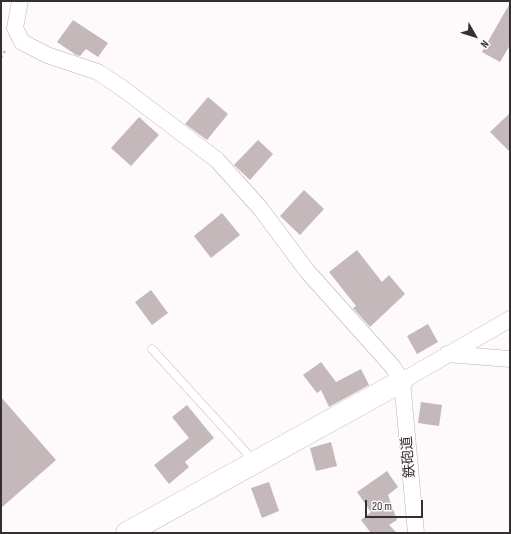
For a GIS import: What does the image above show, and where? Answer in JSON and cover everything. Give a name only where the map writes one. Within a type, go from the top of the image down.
[{"type":"street","points":[[20,1],[15,28],[22,42],[46,55],[98,72],[122,88],[217,160],[260,208],[307,271],[392,366],[402,381]]},
{"type":"street","points":[[127,533],[402,381],[510,319]]},
{"type":"street","points":[[447,354],[510,359]]},
{"type":"street","name":"鉄砲道","points":[[402,381],[416,533]]},
{"type":"lane","points":[[152,349],[254,462]]},
{"type":"building","points":[[510,3],[510,45],[500,62],[482,52]]},
{"type":"building","points":[[73,20],[108,43],[98,57],[86,49],[80,56],[76,55],[57,42]]},
{"type":"building","points":[[208,97],[228,114],[207,140],[185,124]]},
{"type":"building","points":[[510,113],[510,152],[490,132]]},
{"type":"building","points":[[139,117],[159,135],[131,166],[111,148]]},
{"type":"building","points":[[258,140],[273,154],[250,180],[234,165]]},
{"type":"building","points":[[304,190],[324,209],[300,235],[280,216]]},
{"type":"building","points":[[222,213],[240,235],[211,258],[194,236]]},
{"type":"building","points":[[357,250],[382,282],[389,275],[405,294],[370,327],[353,308],[356,306],[329,272]]},
{"type":"building","points":[[151,290],[168,313],[152,325],[135,302]]},
{"type":"building","points":[[428,324],[438,342],[417,354],[407,336]]},
{"type":"building","points":[[321,362],[336,382],[361,369],[369,385],[329,407],[321,390],[317,393],[303,375]]},
{"type":"building","points":[[1,397],[56,460],[1,508]]},
{"type":"building","points":[[421,402],[442,405],[439,426],[418,423]]},
{"type":"building","points":[[187,405],[214,438],[185,462],[189,467],[169,484],[154,465],[189,438],[172,417]]},
{"type":"building","points":[[331,442],[337,466],[316,471],[310,448]]},
{"type":"building","points":[[387,471],[398,487],[388,495],[397,520],[389,525],[397,533],[371,533],[361,520],[371,512],[357,492]]},
{"type":"building","points":[[269,482],[279,511],[262,518],[251,488]]}]
